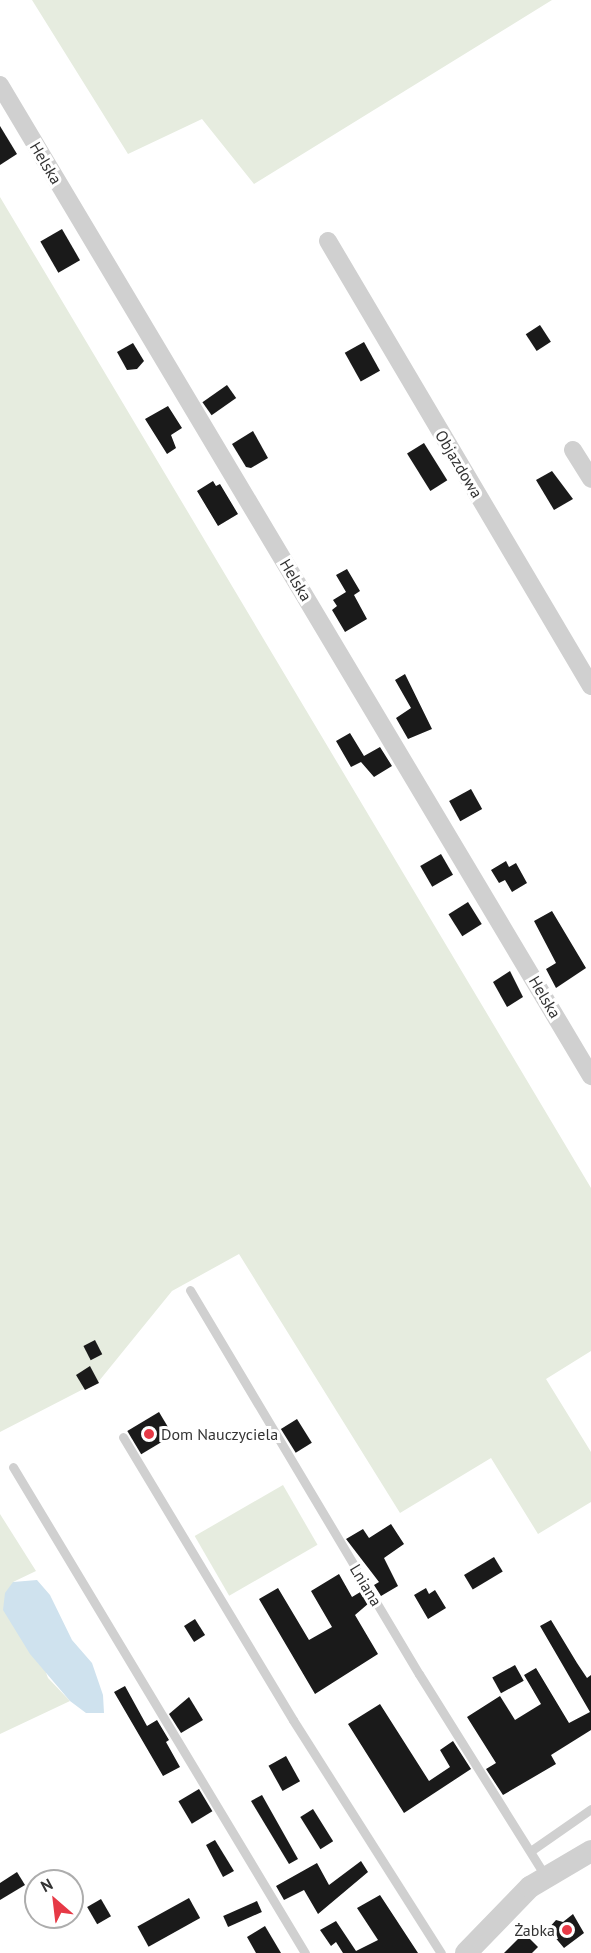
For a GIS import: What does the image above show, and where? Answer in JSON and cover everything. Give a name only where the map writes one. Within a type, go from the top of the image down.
[{"type":"street","name":"Helska","points":[[0,85],[591,1076]]},
{"type":"street","name":"Objazdowa","points":[[328,241],[591,686]]},
{"type":"street","points":[[573,450],[591,479]]},
{"type":"street","points":[[466,1953],[530,1887],[591,1851]]},
{"type":"street","points":[[553,1874],[591,1864]]},
{"type":"lane","name":"Lniana","points":[[190,1290],[424,1684],[515,1831],[553,1874]]},
{"type":"lane","points":[[123,1437],[293,1720],[441,1953]]},
{"type":"lane","points":[[13,1467],[306,1953]]},
{"type":"lane","points":[[532,1850],[591,1809]]},
{"type":"shaded area","points":[[32,0],[552,0],[254,184],[202,119],[128,154]]},
{"type":"shaded area","points":[[0,197],[591,1188],[591,1351],[546,1379],[591,1452],[591,1502],[538,1534],[491,1458],[400,1513],[239,1254],[172,1291],[99,1381],[0,1432]]},
{"type":"shaded area","points":[[283,1485],[318,1545],[229,1596],[195,1536]]},
{"type":"shaded area","points":[[0,1514],[36,1571],[13,1582],[48,1678],[70,1701],[0,1734]]},
{"type":"water","points":[[37,1580],[50,1595],[72,1640],[92,1663],[103,1695],[104,1713],[86,1713],[70,1701],[30,1654],[3,1610],[5,1593],[13,1582]]},
{"type":"building","points":[[0,126],[17,154],[0,165]]},
{"type":"building","points":[[62,229],[80,260],[58,273],[40,242]]},
{"type":"building","points":[[540,325],[551,342],[537,351],[526,334]]},
{"type":"building","points":[[364,342],[380,371],[361,382],[345,353]]},
{"type":"building","points":[[133,343],[144,361],[137,369],[127,370],[117,352]]},
{"type":"building","points":[[227,385],[236,398],[212,415],[202,402]]},
{"type":"building","points":[[168,406],[182,428],[171,435],[176,448],[167,454],[145,419]]},
{"type":"building","points":[[253,431],[268,458],[251,468],[246,467],[232,444]]},
{"type":"building","points":[[424,443],[447,480],[430,491],[407,454]]},
{"type":"building","points":[[552,471],[573,499],[554,510],[536,480]]},
{"type":"building","points":[[213,481],[216,486],[220,484],[238,514],[218,526],[197,491]]},
{"type":"building","points":[[347,569],[360,591],[354,595],[367,619],[345,632],[332,610],[337,606],[333,600],[346,592],[336,575]]},
{"type":"building","points":[[405,674],[432,729],[408,739],[396,718],[411,708],[395,680]]},
{"type":"building","points":[[350,733],[364,756],[380,747],[392,766],[374,777],[361,762],[351,767],[336,741]]},
{"type":"building","points":[[471,789],[482,809],[460,821],[449,801]]},
{"type":"building","points":[[441,854],[453,875],[432,887],[420,866]]},
{"type":"building","points":[[506,861],[509,867],[516,863],[527,883],[512,892],[505,880],[499,883],[491,870]]},
{"type":"building","points":[[468,902],[482,924],[462,936],[448,914]]},
{"type":"building","points":[[552,911],[586,968],[556,988],[546,969],[556,963],[534,921]]},
{"type":"building","points":[[510,971],[523,997],[507,1007],[493,982]]},
{"type":"building","points":[[95,1340],[102,1354],[91,1360],[83,1346]]},
{"type":"building","points":[[90,1366],[99,1383],[85,1390],[76,1375]]},
{"type":"building","name":"Dom Nauczyciela","points":[[159,1412],[173,1435],[141,1454],[127,1431]]},
{"type":"building","points":[[297,1419],[312,1443],[296,1453],[281,1429]]},
{"type":"building","points":[[391,1524],[404,1544],[384,1558],[398,1586],[381,1596],[374,1585],[379,1582],[346,1539],[363,1529],[369,1538]]},
{"type":"building","points":[[494,1557],[503,1572],[473,1590],[464,1575]]},
{"type":"building","points":[[339,1574],[352,1597],[362,1591],[369,1603],[355,1615],[378,1654],[315,1694],[259,1599],[278,1588],[309,1640],[332,1627],[311,1591]]},
{"type":"building","points":[[426,1588],[429,1594],[435,1590],[446,1608],[428,1619],[414,1595]]},
{"type":"building","points":[[195,1619],[205,1635],[194,1642],[184,1626]]},
{"type":"building","points":[[551,1620],[587,1678],[591,1675],[591,1730],[551,1755],[556,1764],[503,1795],[486,1769],[496,1763],[467,1717],[500,1696],[515,1720],[541,1704],[524,1675],[536,1668],[569,1723],[590,1712],[540,1626]]},
{"type":"building","points":[[515,1665],[524,1681],[501,1693],[492,1678]]},
{"type":"building","points":[[125,1686],[147,1726],[157,1720],[169,1740],[166,1742],[180,1767],[163,1776],[114,1692]]},
{"type":"building","points":[[189,1697],[203,1720],[181,1733],[169,1714]]},
{"type":"building","points":[[380,1704],[429,1781],[450,1767],[440,1750],[453,1741],[471,1769],[404,1813],[348,1724]]},
{"type":"building","points":[[286,1756],[300,1781],[283,1791],[269,1766]]},
{"type":"building","points":[[199,1789],[212,1811],[192,1824],[178,1801]]},
{"type":"building","points":[[262,1795],[298,1859],[289,1864],[251,1801]]},
{"type":"building","points":[[313,1809],[333,1841],[320,1849],[300,1817]]},
{"type":"building","points":[[215,1840],[234,1871],[223,1877],[206,1845]]},
{"type":"building","points":[[361,1861],[368,1872],[318,1914],[304,1890],[284,1900],[276,1886],[317,1863],[329,1885]]},
{"type":"building","points":[[17,1872],[24,1886],[0,1900],[0,1883]]},
{"type":"building","points":[[380,1895],[418,1953],[343,1953],[336,1942],[331,1946],[320,1930],[336,1921],[356,1951],[378,1940],[357,1908]]},
{"type":"building","points":[[189,1898],[200,1918],[149,1947],[137,1927]]},
{"type":"building","points":[[101,1899],[111,1916],[97,1924],[87,1907]]},
{"type":"building","points":[[257,1901],[262,1912],[228,1927],[223,1916]]},
{"type":"building","name":"Żabka","points":[[573,1914],[584,1933],[564,1948],[548,1929],[556,1920],[563,1922]]},
{"type":"building","points":[[265,1926],[281,1953],[256,1953],[247,1937]]},
{"type":"building","points":[[524,1933],[538,1947],[532,1953],[504,1953]]},
{"type":"place","name":"Dom Nauczyciela","points":[[149,1434]]},
{"type":"place","name":"Żabka","points":[[567,1930]]}]
